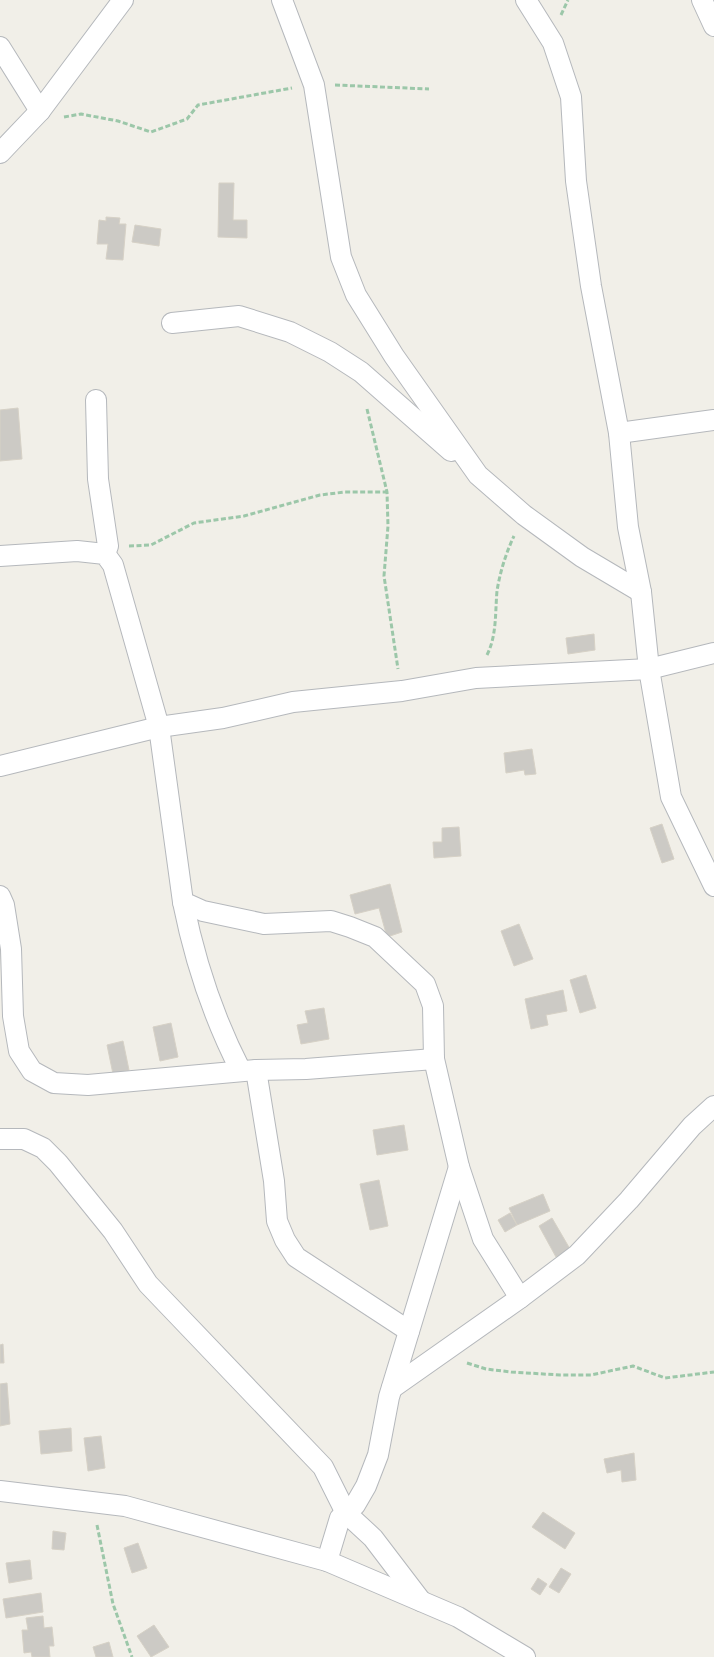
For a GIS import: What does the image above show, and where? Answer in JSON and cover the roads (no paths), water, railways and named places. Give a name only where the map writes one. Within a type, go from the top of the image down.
[{"type":"street","points":[[0,153],[40,111],[123,0]]},
{"type":"street","points":[[282,0],[314,85],[340,257],[356,295],[394,356],[478,475]]},
{"type":"street","points":[[526,0],[553,43],[571,97],[576,181],[591,286],[619,433],[628,527],[641,592],[649,669],[672,797],[714,886]]},
{"type":"street","points":[[702,0],[714,26]]},
{"type":"street","points":[[0,47],[40,111]]},
{"type":"street","points":[[172,323],[239,316],[290,332],[330,352],[361,372],[524,515],[582,558],[641,592]]},
{"type":"street","points":[[96,400],[98,479],[106,550],[115,573],[130,631],[159,727],[183,902],[191,943],[214,1015],[249,1071],[274,1181],[277,1221],[284,1240],[296,1257],[409,1331]]},
{"type":"street","points":[[619,433],[714,420]]},
{"type":"street","points":[[0,556],[106,550]]},
{"type":"street","points":[[0,766],[159,727],[223,718],[293,702],[402,691],[476,678],[649,669],[714,653]]},
{"type":"street","points":[[0,896],[4,905],[11,949],[13,1016],[19,1051],[32,1071],[54,1083],[88,1085],[249,1071],[306,1069],[434,1059]]},
{"type":"street","points":[[183,902],[203,911],[264,924],[331,921],[375,937],[425,984],[433,1006],[434,1059],[458,1167],[483,1239],[520,1298]]},
{"type":"street","points":[[392,1388],[520,1298],[577,1254],[629,1200],[692,1126],[714,1106]]},
{"type":"street","points":[[0,1139],[24,1139],[43,1148],[58,1163],[114,1231],[148,1284],[323,1467],[346,1513],[373,1538],[421,1601]]},
{"type":"street","points":[[327,1561],[340,1518],[355,1505],[366,1486],[378,1455],[392,1388],[458,1167]]},
{"type":"street","points":[[0,1491],[125,1506],[327,1561],[458,1617],[525,1657]]}]
